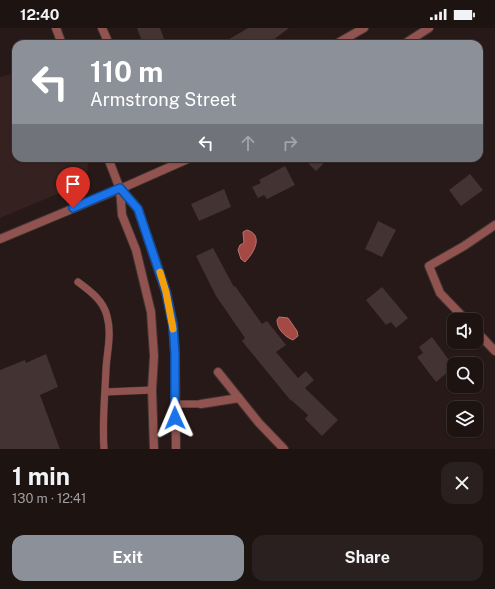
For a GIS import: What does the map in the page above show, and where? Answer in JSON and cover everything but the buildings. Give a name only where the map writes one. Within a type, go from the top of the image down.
[{"type":"street","points":[[56,28],[60,40]]},
{"type":"street","points":[[102,28],[106,40]]},
{"type":"street","points":[[343,40],[364,28]]},
{"type":"street","points":[[410,40],[428,28]]},
{"type":"street","points":[[110,162],[120,188],[122,215],[136,250],[150,312],[154,356],[152,390],[154,449]]},
{"type":"street","points":[[0,239],[181,162]]},
{"type":"street","points":[[120,188],[138,209],[166,292],[173,325],[175,354],[176,449]]},
{"type":"street","points":[[459,313],[440,293],[429,266],[464,246],[495,225]]},
{"type":"street","points":[[483,338],[495,351]]},
{"type":"street","points":[[218,372],[259,424],[284,449]]},
{"type":"street","points":[[201,404],[239,398]]},
{"type":"lane","points":[[78,282],[98,298],[107,316],[110,339],[106,367],[103,426],[104,449]]},
{"type":"lane","points":[[105,392],[152,390]]},
{"type":"lane","points":[[175,404],[201,404]]},
{"type":"shaded area","points":[[12,74],[12,162],[88,162],[87,179],[60,193],[0,218],[0,77]]},
{"type":"shaded area","points":[[247,230],[252,232],[255,236],[256,244],[252,254],[245,262],[241,259],[238,250],[240,245],[244,243],[243,232]]},
{"type":"shaded area","points":[[279,317],[288,318],[297,331],[298,336],[293,340],[284,335],[280,329],[277,323]]},
{"type":"slow traffic","points":[[160,272],[166,292],[173,329]]},
{"type":"route","points":[[73,208],[120,188],[138,209],[159,268],[173,325],[175,354],[175,418]]}]
